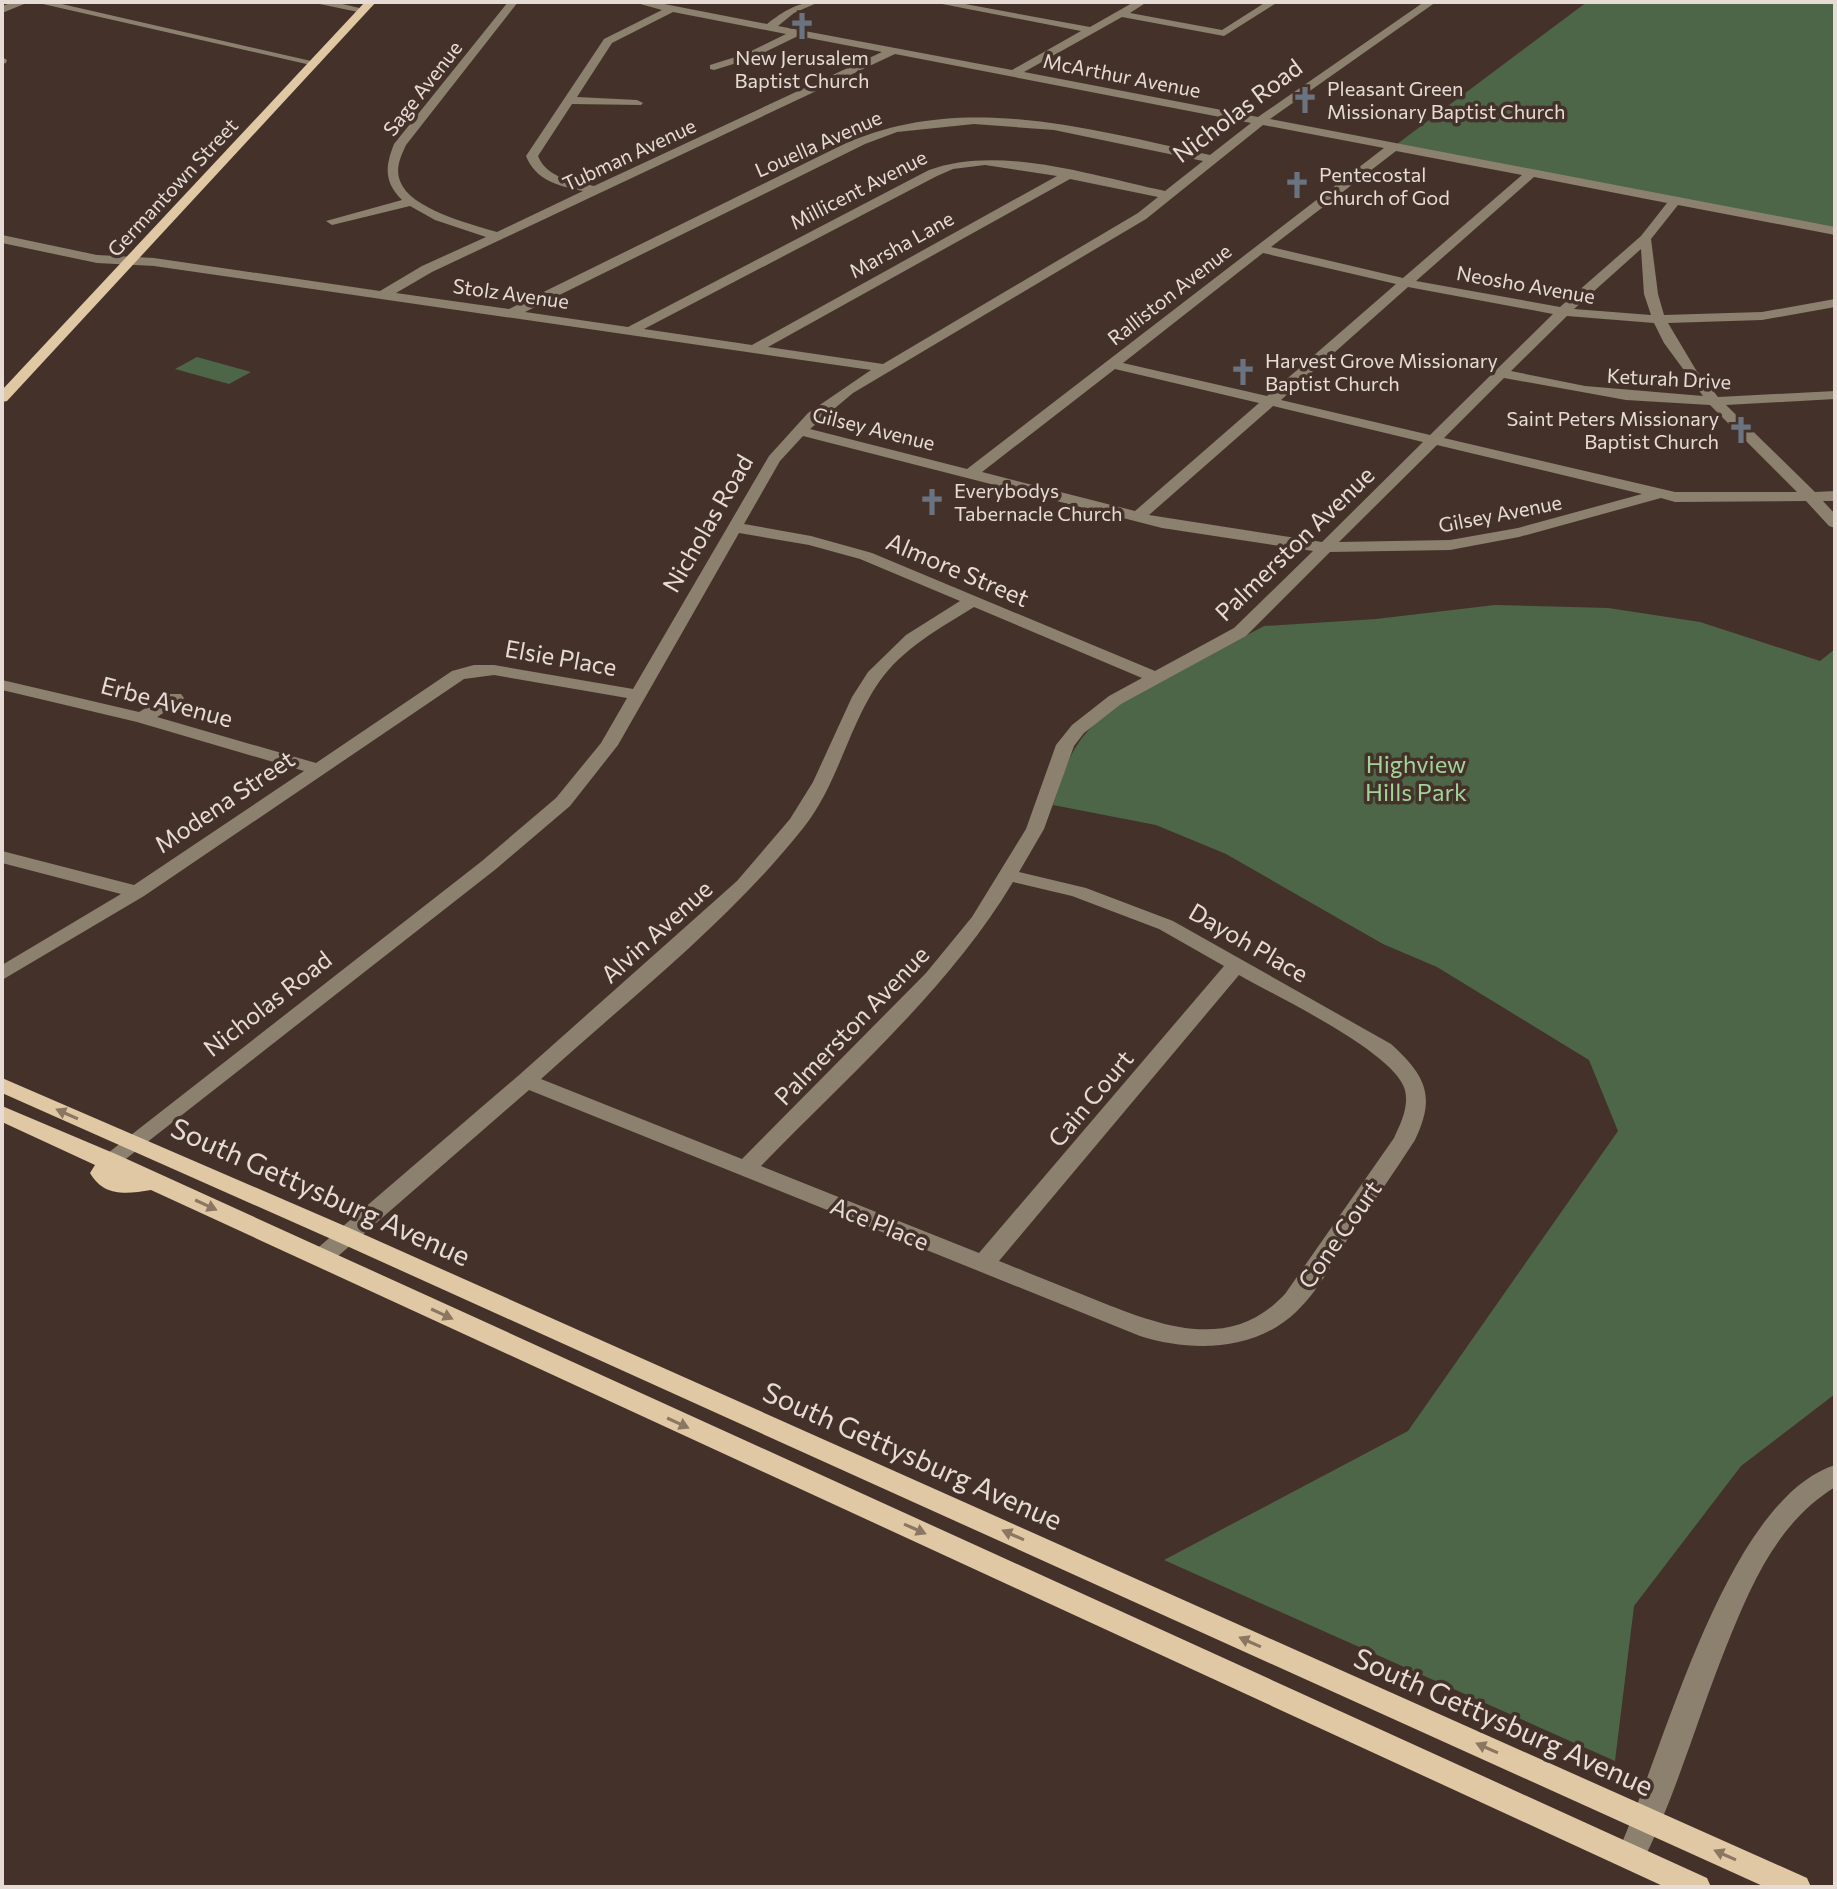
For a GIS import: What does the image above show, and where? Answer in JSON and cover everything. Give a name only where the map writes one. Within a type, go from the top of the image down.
[{"type":"main road","name":"Germantown Street","points":[[2,398],[367,6]]},
{"type":"main road","name":"South Gettysburg Avenue","points":[[2,1085],[346,1236],[1796,1887]]},
{"type":"main road","points":[[2,1113],[1696,1887]]},
{"type":"street","points":[[2,10],[24,2]]},
{"type":"street","points":[[39,2],[315,63]]},
{"type":"street","points":[[315,2],[367,6]]},
{"type":"street","name":"Sage Avenue","points":[[411,202],[390,176],[393,155],[513,2]]},
{"type":"street","name":"McArthur Avenue","points":[[638,2],[1835,231]]},
{"type":"street","points":[[769,27],[790,11],[814,2]]},
{"type":"street","points":[[937,2],[1091,30]]},
{"type":"street","points":[[1013,74],[1142,2]]},
{"type":"street","points":[[1120,14],[1224,33],[1273,2]]},
{"type":"street","name":"Nicholas Road","points":[[110,1160],[547,817],[591,771],[639,695],[774,459],[798,430],[835,398],[1129,224],[1170,196],[1211,159],[1261,122],[1431,2]]},
{"type":"street","points":[[597,191],[547,176],[532,160],[536,147],[608,41],[671,9]]},
{"type":"street","points":[[714,67],[749,56],[796,33]]},
{"type":"street","name":"Tubman Avenue","points":[[383,295],[427,269],[893,51]]},
{"type":"street","points":[[568,100],[637,103]]},
{"type":"street","name":"Louella Avenue","points":[[512,313],[861,141],[898,128],[955,121],[1015,122],[1211,159]]},
{"type":"street","name":"Ralliston Avenue","points":[[970,474],[1393,147]]},
{"type":"street","name":"Millicent Avenue","points":[[630,331],[944,168],[974,162],[998,162],[1170,196]]},
{"type":"street","points":[[1138,517],[1531,173]]},
{"type":"street","name":"Marsha Lane","points":[[754,349],[1068,175]]},
{"type":"street","name":"Palmerston Avenue","points":[[745,1169],[933,977],[980,920],[1035,829],[1065,745],[1078,729],[1105,707],[1240,632],[1617,260],[1645,239],[1675,201]]},
{"type":"street","points":[[332,221],[411,202],[443,219],[498,236]]},
{"type":"street","name":"Stolz Avenue","points":[[2,239],[97,259],[132,259],[884,368]]},
{"type":"street","points":[[1645,239],[1652,301],[1660,321],[1716,402],[1835,523]]},
{"type":"street","points":[[2,249],[119,272]]},
{"type":"street","name":"Neosho Avenue","points":[[1261,249],[1562,314],[1660,321],[1745,316],[1835,303]]},
{"type":"street","points":[[1111,364],[1659,494]]},
{"type":"street","name":"Keturah Drive","points":[[1502,373],[1607,395],[1716,402],[1835,395]]},
{"type":"street","name":"Gilsey Avenue","points":[[798,430],[1138,517],[1224,535],[1325,547],[1450,545],[1532,529],[1659,494],[1696,498],[1835,496]]},
{"type":"street","name":"Almore Street","points":[[735,527],[851,551],[1156,678]]},
{"type":"street","name":"Alvin Avenue","points":[[321,1258],[526,1081],[744,885],[798,822],[828,772],[861,697],[874,676],[912,639],[972,601]]},
{"type":"street","name":"Elsie Place","points":[[474,670],[494,670],[639,695]]},
{"type":"street","name":"Modena Street","points":[[2,974],[137,892],[447,682],[474,670]]},
{"type":"street","name":"Erbe Avenue","points":[[2,685],[142,718],[317,769]]},
{"type":"street","points":[[142,718],[175,698]]},
{"type":"street","points":[[2,857],[137,892]]},
{"type":"street","name":"Dayoh Place","points":[[1009,875],[1055,885],[1122,906],[1166,925],[1384,1049],[1411,1078],[1418,1098],[1417,1113]]},
{"type":"street","name":"Cain Court","points":[[983,1264],[1236,965]]},
{"type":"street","name":"Ace Place","points":[[526,1081],[1162,1334],[1205,1338],[1238,1333]]},
{"type":"street","name":"Cone Court","points":[[1238,1333],[1276,1316],[1297,1295],[1404,1140],[1417,1113]]},
{"type":"street","points":[[1631,1856],[1650,1821],[1681,1726],[1742,1576],[1778,1519],[1818,1483],[1835,1475]]},
{"type":"green space","points":[[1587,2],[1835,2],[1835,231],[1393,147]]},
{"type":"green space","points":[[197,357],[251,372],[229,384],[175,369]]},
{"type":"green space","name":"Highview Hills Park","points":[[1495,605],[1608,608],[1700,622],[1820,661],[1835,649],[1835,1394],[1741,1466],[1634,1606],[1615,1761],[1164,1560],[1408,1431],[1618,1131],[1589,1060],[1437,967],[1383,944],[1226,854],[1156,825],[1053,805],[1069,759],[1083,737],[1104,716],[1119,704],[1264,626],[1376,619]]},
{"type":"place","name":"New Jerusalem Baptist Church","points":[[802,26]]},
{"type":"place","name":"Pleasant Green Missionary Baptist Church","points":[[1305,100]]},
{"type":"place","name":"Pentecostal Church of God","points":[[1297,185]]},
{"type":"place","name":"Harvest Grove Missionary Baptist Church","points":[[1243,372]]},
{"type":"place","name":"Saint Peters Missionary Baptist Church","points":[[1741,430]]},
{"type":"place","name":"Everybodys Tabernacle Church","points":[[932,502]]}]
